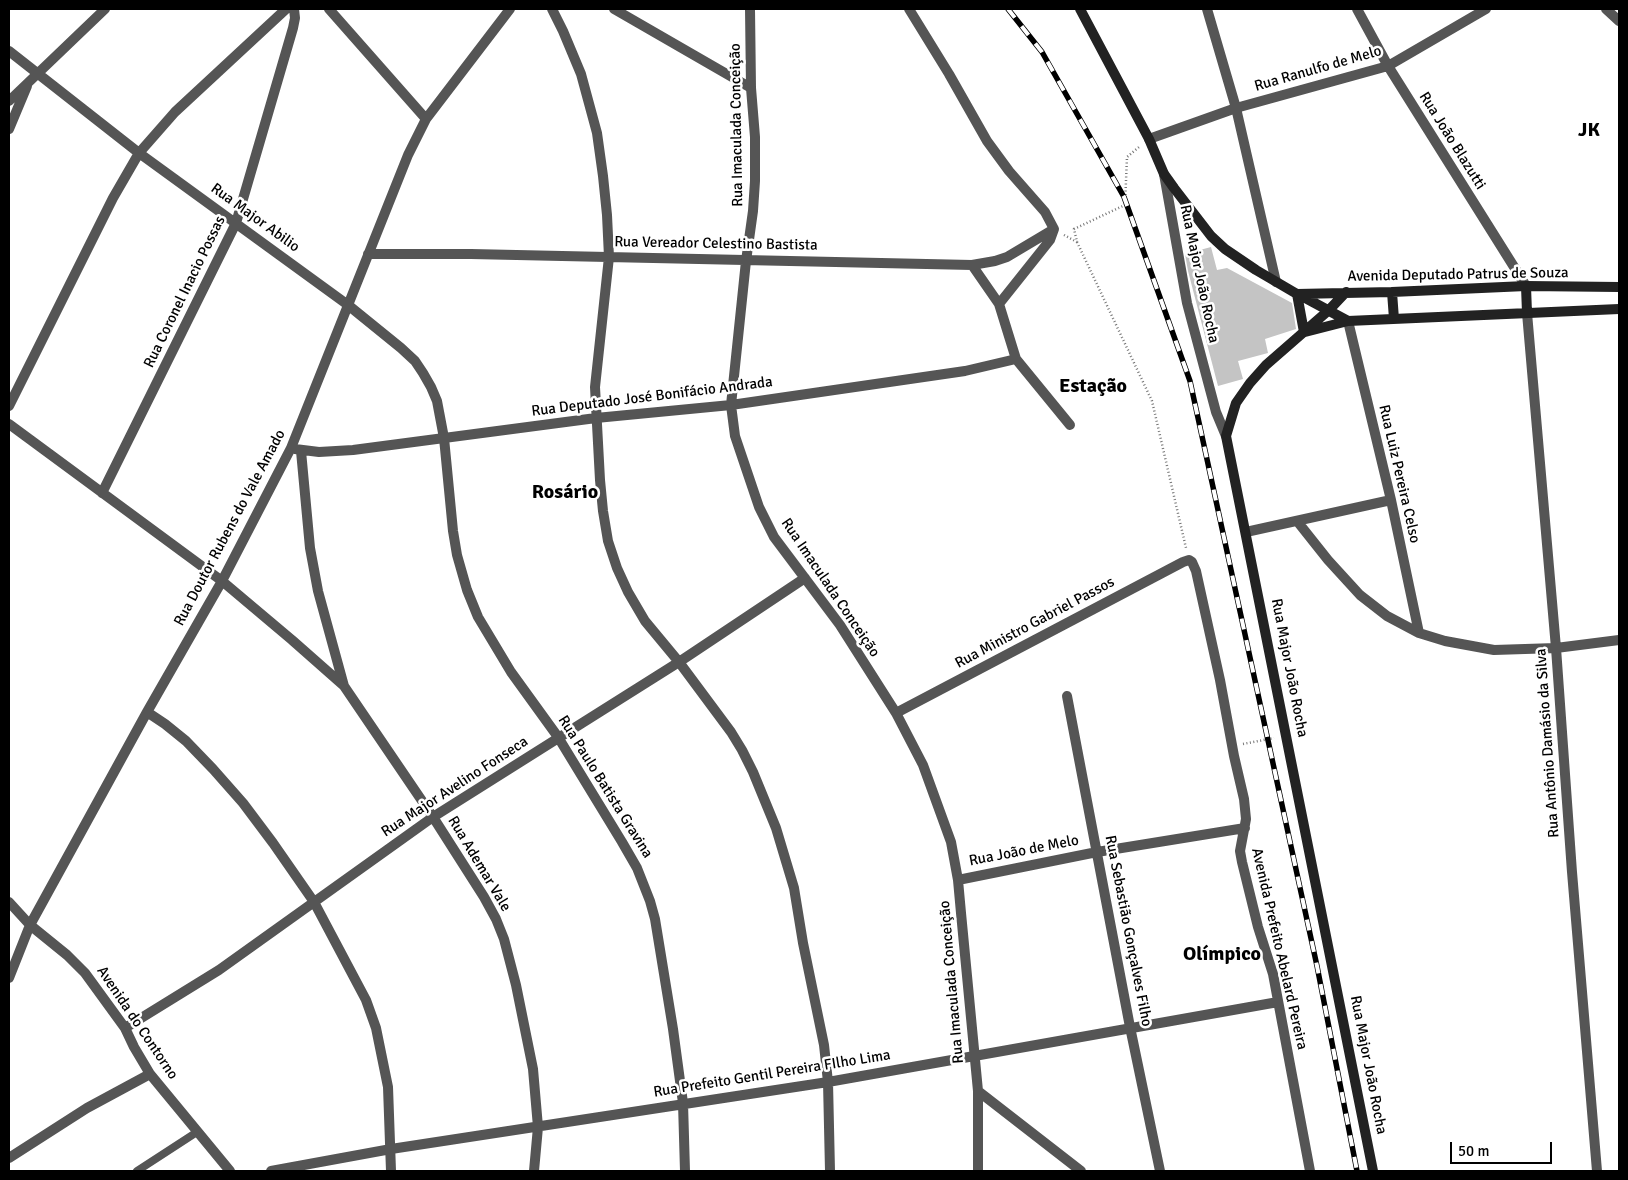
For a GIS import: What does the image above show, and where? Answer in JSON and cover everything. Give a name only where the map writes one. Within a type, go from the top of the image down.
[{"type":"main road","name":"Rua Major João Rocha","points":[[1080,9],[1149,139],[1164,174],[1200,222],[1226,249],[1276,282],[1348,321]]},
{"type":"main road","name":"Avenida Deputado Patrus de Souza","points":[[1297,294],[1526,286],[1619,287]]},
{"type":"main road","points":[[1526,286],[1527,313]]},
{"type":"main road","points":[[1226,436],[1236,403],[1250,383],[1266,365],[1329,310],[1346,292]]},
{"type":"main road","points":[[1392,292],[1394,319]]},
{"type":"main road","points":[[1297,294],[1304,332]]},
{"type":"main road","points":[[1304,332],[1348,321],[1619,309]]},
{"type":"main road","name":"Rua Major João Rocha","points":[[1226,436],[1374,1171]]},
{"type":"street","points":[[9,101],[105,9]]},
{"type":"street","points":[[9,406],[113,198],[139,152],[175,112],[286,9]]},
{"type":"street","name":"Rua Coronel Inacio Possas","points":[[102,493],[236,223],[293,28],[294,9]]},
{"type":"street","points":[[328,9],[426,119]]},
{"type":"street","name":"Rua Doutor Rubens do Vale Amado","points":[[9,978],[30,925],[147,712],[296,449],[368,254],[408,155],[426,119],[510,9]]},
{"type":"street","points":[[552,9],[581,74],[597,133],[607,215],[609,256],[595,387],[602,511],[608,542],[616,568],[645,621],[679,662],[731,732],[742,750],[776,828],[794,888],[824,1045],[828,1082],[830,1171]]},
{"type":"street","points":[[614,9],[750,88]]},
{"type":"street","name":"Rua Imaculada Conceição","points":[[750,9],[750,88],[755,137],[755,181],[754,211],[746,260],[731,405],[736,436],[759,507],[774,537],[840,625],[896,713],[922,765],[951,842],[958,880],[978,1092],[978,1171]]},
{"type":"street","points":[[909,9],[987,141],[1009,171],[1045,212],[1054,229],[1050,240],[999,304]]},
{"type":"street","points":[[1207,9],[1236,108],[1276,282]]},
{"type":"street","name":"Rua João Blazutti","points":[[1357,9],[1388,66],[1526,286]]},
{"type":"street","name":"Rua Ranulfo de Melo","points":[[1149,139],[1236,108],[1388,66],[1486,9]]},
{"type":"street","points":[[1606,9],[1619,21]]},
{"type":"street","name":"Rua Major Abilio","points":[[9,51],[139,152],[378,328],[415,361],[432,387],[437,401],[444,438]]},
{"type":"street","points":[[9,129],[29,81]]},
{"type":"street","name":"Rua Major João Rocha","points":[[1164,174],[1187,303],[1216,412],[1226,436]]},
{"type":"street","name":"Rua Vereador Celestino Bastista","points":[[368,254],[609,256],[972,265],[1007,257],[1054,229]]},
{"type":"street","points":[[972,265],[999,304],[1016,359],[1070,425]]},
{"type":"street","name":"Rua Antônio Damásio da Silva","points":[[1527,313],[1556,648],[1597,1171]]},
{"type":"street","name":"Rua Luiz Pereira Celso","points":[[1348,321],[1391,500],[1419,633]]},
{"type":"street","name":"Rua Deputado José Bonifácio Andrada","points":[[296,449],[353,450],[596,418],[731,405],[964,371],[1016,359]]},
{"type":"street","points":[[9,424],[222,581],[344,686]]},
{"type":"street","name":"Rua Paulo Batista Gravina","points":[[444,438],[457,555],[467,590],[478,617],[511,672],[558,737],[637,868],[650,901],[655,919],[672,1020],[683,1103],[685,1171]]},
{"type":"street","name":"Rua Ademar Vale","points":[[296,449],[318,592],[344,686],[433,817],[484,897],[504,938],[516,985],[533,1069],[538,1127],[534,1171]]},
{"type":"street","points":[[1246,532],[1391,500]]},
{"type":"street","points":[[1297,521],[1328,560],[1360,595],[1387,616],[1419,633],[1445,641],[1494,650],[1556,648],[1619,640]]},
{"type":"street","name":"Rua Ministro Gabriel Passos","points":[[896,713],[1189,560]]},
{"type":"street","name":"Avenida Prefeito Abelard Pereira","points":[[1189,560],[1196,571],[1244,799],[1246,819],[1240,850],[1242,862],[1258,927],[1273,974],[1310,1171]]},
{"type":"street","name":"Rua Major Avelino Fonseca","points":[[124,1028],[219,970],[433,817],[679,662],[805,578]]},
{"type":"street","name":"Rua Sebastião Gonçalves Filho","points":[[1068,696],[1130,1027],[1160,1171]]},
{"type":"street","points":[[147,712],[186,741],[243,803],[314,902],[366,1000],[376,1028],[388,1087],[391,1171]]},
{"type":"street","name":"Rua João de Melo","points":[[958,880],[1097,852],[1245,828]]},
{"type":"street","name":"Avenida do Contorno","points":[[9,902],[30,925],[67,955],[85,973],[124,1028],[150,1074],[230,1171]]},
{"type":"street","name":"Rua Prefeito Gentil Pereira FIlho Lima","points":[[271,1171],[391,1149],[828,1082],[1278,1002]]},
{"type":"street","points":[[9,1158],[87,1108],[150,1074]]},
{"type":"street","points":[[978,1092],[1081,1171]]},
{"type":"lane","points":[[137,1171],[197,1132]]},
{"type":"path","points":[[1149,139],[1127,157],[1125,205],[1074,229],[1077,242],[1152,401],[1189,560]]},
{"type":"path","points":[[1054,229],[1077,242]]},
{"type":"path","points":[[1232,747],[1287,736]]},
{"type":"building","points":[[1211,247],[1217,270],[1227,268],[1292,303],[1296,329],[1265,339],[1268,353],[1238,361],[1243,379],[1218,386],[1185,254]]},
{"type":"railway","points":[[1008,9],[1042,52],[1124,197],[1190,381],[1317,966],[1357,1171]]},
{"type":"district","name":"JK","points":[[1589,131]]},
{"type":"district","name":"Estação","points":[[1093,387]]},
{"type":"district","name":"Rosário","points":[[565,493]]},
{"type":"district","name":"Olímpico","points":[[1222,955]]}]
